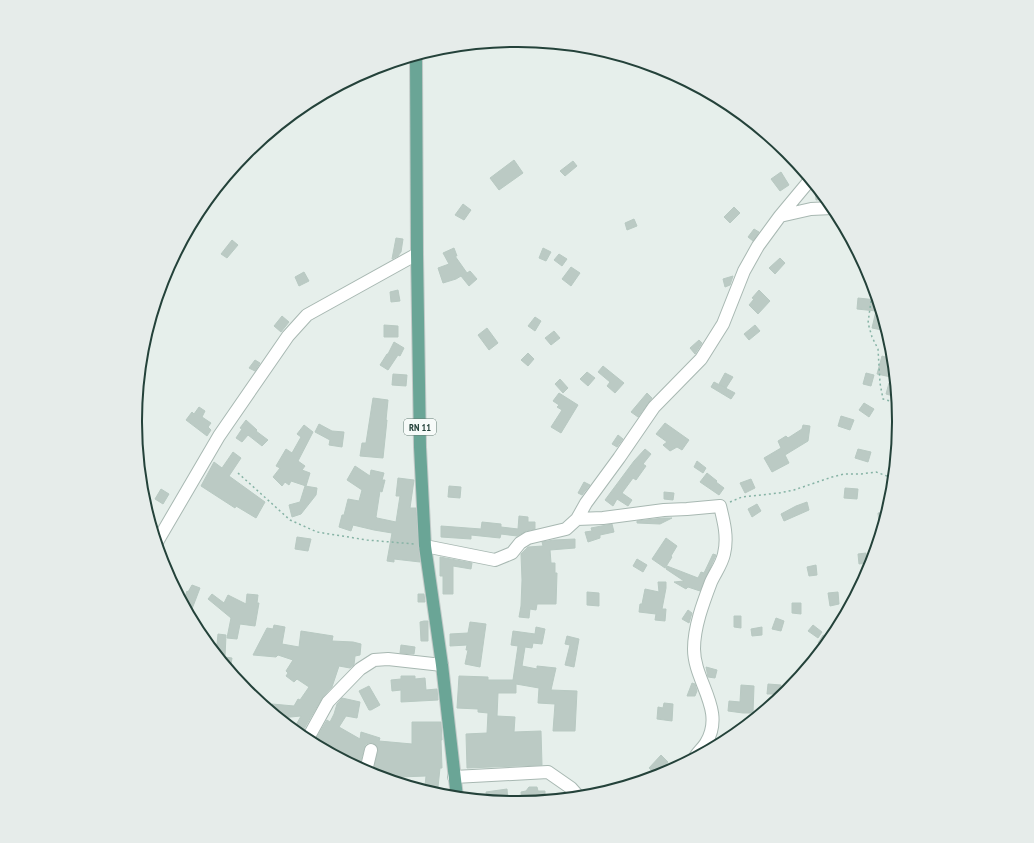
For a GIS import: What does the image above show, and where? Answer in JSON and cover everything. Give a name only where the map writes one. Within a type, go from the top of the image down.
[{"type":"main road","name":"RN 11","points":[[416,61],[420,447],[425,546],[442,665],[456,791]]},
{"type":"street","points":[[425,546],[495,560],[512,553],[520,543],[528,538],[566,529],[577,519],[586,503],[654,408],[701,359],[723,324],[744,271],[758,246],[780,216],[806,184]]},
{"type":"street","points":[[780,216],[812,209],[825,208]]},
{"type":"street","points":[[160,536],[219,436],[288,336],[307,315],[417,254]]},
{"type":"street","points":[[577,519],[603,518],[664,510],[720,506],[726,539],[724,556],[712,581],[695,632],[694,650],[696,667],[712,707],[712,725],[706,742],[702,747]]},
{"type":"street","points":[[310,734],[328,702],[360,669],[374,660],[388,659],[442,665]]},
{"type":"street","points":[[368,764],[372,750]]},
{"type":"street","points":[[454,777],[548,772],[574,792]]},
{"type":"path","points":[[871,299],[868,323],[878,349],[881,390],[883,399],[891,401]]},
{"type":"path","points":[[720,506],[742,497],[779,494],[844,474],[876,472],[887,476]]},
{"type":"path","points":[[238,473],[290,520],[317,532],[367,540],[425,546]]},
{"type":"building","points":[[514,160],[523,173],[499,190],[490,178]]},
{"type":"building","points":[[573,161],[577,166],[565,176],[560,171]]},
{"type":"building","points":[[781,172],[789,185],[780,191],[771,179]]},
{"type":"building","points":[[463,204],[471,210],[464,220],[455,215]]},
{"type":"building","points":[[734,207],[740,213],[730,223],[724,217]]},
{"type":"building","points":[[634,219],[637,226],[627,230],[625,223]]},
{"type":"building","points":[[754,229],[759,232],[753,241],[748,237]]},
{"type":"building","points":[[396,238],[403,239],[401,252],[398,256],[392,259]]},
{"type":"building","points":[[232,240],[238,245],[227,258],[221,254]]},
{"type":"building","points":[[454,248],[457,256],[455,256],[467,273],[470,271],[477,279],[469,286],[461,276],[443,283],[438,268],[449,264],[443,253]]},
{"type":"building","points":[[543,248],[551,252],[546,261],[539,258]]},
{"type":"building","points":[[559,254],[567,259],[562,266],[554,260]]},
{"type":"building","points":[[780,258],[785,263],[775,274],[769,268]]},
{"type":"building","points":[[571,267],[580,273],[571,286],[562,279]]},
{"type":"building","points":[[304,272],[309,281],[299,286],[295,277]]},
{"type":"building","points":[[733,276],[730,285],[725,287],[723,279]]},
{"type":"building","points":[[398,290],[400,301],[391,302],[390,292]]},
{"type":"building","points":[[759,290],[770,301],[758,314],[749,305],[754,299],[752,298]]},
{"type":"building","points":[[858,298],[871,299],[875,311],[857,309]]},
{"type":"building","points":[[876,313],[880,330],[872,328]]},
{"type":"building","points":[[282,316],[289,322],[281,332],[274,326]]},
{"type":"building","points":[[535,317],[541,321],[535,331],[528,326]]},
{"type":"building","points":[[384,325],[398,326],[398,337],[384,337]]},
{"type":"building","points":[[755,325],[760,331],[749,340],[744,334]]},
{"type":"building","points":[[487,328],[498,343],[489,350],[478,335]]},
{"type":"building","points":[[554,331],[560,338],[551,345],[545,338]]},
{"type":"building","points":[[699,340],[702,343],[695,354],[690,348]]},
{"type":"building","points":[[394,342],[404,348],[400,356],[398,355],[388,370],[380,365]]},
{"type":"building","points":[[528,353],[534,359],[528,366],[521,360]]},
{"type":"building","points":[[882,356],[885,357],[888,376],[877,374]]},
{"type":"building","points":[[255,360],[260,363],[255,371],[249,368]]},
{"type":"building","points":[[603,366],[624,383],[615,393],[607,386],[610,382],[598,372]]},
{"type":"building","points":[[587,372],[595,378],[588,386],[580,379]]},
{"type":"building","points":[[725,373],[733,377],[726,388],[719,384]]},
{"type":"building","points":[[866,373],[874,375],[871,386],[863,384]]},
{"type":"building","points":[[393,374],[407,375],[406,386],[392,385]]},
{"type":"building","points":[[560,379],[568,388],[563,393],[555,384]]},
{"type":"building","points":[[714,382],[735,393],[731,399],[711,387]]},
{"type":"building","points":[[889,383],[891,395],[886,394]]},
{"type":"building","points":[[559,393],[578,405],[561,433],[551,427],[562,410],[557,407],[559,405],[553,401]]},
{"type":"building","points":[[647,393],[652,398],[638,417],[631,412]]},
{"type":"building","points":[[373,398],[388,400],[383,458],[360,456],[362,443],[366,443]]},
{"type":"building","points":[[864,403],[874,409],[869,417],[859,410]]},
{"type":"building","points":[[199,407],[205,411],[202,417],[211,423],[208,427],[211,430],[207,436],[186,420],[192,412],[194,414]]},
{"type":"building","points":[[841,416],[854,420],[850,430],[838,426]]},
{"type":"building","points":[[246,420],[257,430],[256,431],[268,440],[262,446],[248,435],[242,442],[236,438],[242,429],[240,428]]},
{"type":"building","points":[[665,423],[689,440],[682,450],[677,447],[670,451],[663,445],[667,442],[656,434]]},
{"type":"building","points":[[319,424],[332,431],[344,432],[342,447],[329,445],[330,440],[315,432]]},
{"type":"building","points":[[304,425],[313,432],[298,461],[305,466],[302,470],[310,473],[306,486],[291,481],[289,485],[285,482],[282,486],[273,477],[280,468],[276,466],[286,449],[292,453],[301,437],[297,434]]},
{"type":"building","points":[[803,425],[810,426],[808,441],[785,455],[789,463],[772,472],[764,458],[781,448],[778,441],[786,436],[788,438],[802,429]]},
{"type":"building","points":[[618,435],[623,439],[617,447],[612,444]]},
{"type":"building","points":[[645,449],[651,454],[643,464],[646,466],[636,480],[633,478],[622,493],[632,500],[628,506],[617,499],[613,506],[605,500],[634,461]]},
{"type":"building","points":[[858,449],[871,452],[868,462],[855,458]]},
{"type":"building","points":[[233,452],[241,458],[229,476],[265,502],[256,518],[236,506],[235,508],[201,486],[214,462],[222,468]]},
{"type":"building","points":[[697,461],[706,468],[703,473],[694,467]]},
{"type":"building","points":[[355,466],[370,476],[371,470],[384,473],[382,480],[385,480],[382,492],[380,491],[377,518],[396,522],[400,496],[396,496],[398,478],[414,480],[410,508],[416,508],[420,562],[394,559],[394,562],[387,561],[392,533],[353,525],[351,531],[339,527],[348,499],[359,501],[362,490],[347,480]]},
{"type":"building","points":[[707,473],[724,488],[719,495],[700,482]]},
{"type":"building","points":[[751,479],[755,488],[745,493],[740,483]]},
{"type":"building","points":[[584,482],[590,485],[582,495],[578,493]]},
{"type":"building","points":[[305,486],[317,488],[316,495],[301,514],[292,517],[289,505],[300,502]]},
{"type":"building","points":[[449,486],[461,487],[460,498],[448,497]]},
{"type":"building","points":[[845,488],[858,489],[857,499],[844,498]]},
{"type":"building","points":[[161,489],[169,494],[163,504],[155,499]]},
{"type":"building","points":[[664,492],[674,493],[673,500],[664,499]]},
{"type":"building","points":[[807,502],[809,510],[784,521],[781,514]]},
{"type":"building","points":[[757,504],[761,511],[752,517],[748,509]]},
{"type":"building","points":[[519,516],[528,517],[528,522],[535,522],[535,529],[526,531],[517,536],[501,534],[500,538],[471,535],[471,539],[441,537],[441,526],[481,529],[482,522],[501,524],[501,527],[518,529]]},
{"type":"building","points":[[672,518],[660,524],[637,523],[637,521]]},
{"type":"building","points":[[612,524],[614,532],[600,535],[600,538],[588,542],[585,532],[592,531],[591,528]]},
{"type":"building","points":[[297,537],[311,539],[308,551],[295,549]]},
{"type":"building","points":[[666,538],[677,546],[665,568],[652,559]]},
{"type":"building","points":[[575,539],[575,548],[550,550],[551,563],[555,563],[555,573],[557,573],[556,604],[537,604],[536,610],[530,609],[529,618],[519,617],[522,580],[521,554],[528,547],[543,546],[542,542]]},
{"type":"building","points":[[866,553],[864,563],[859,564],[858,554]]},
{"type":"building","points":[[713,554],[716,555],[700,591],[688,587],[686,589],[674,582],[684,581],[666,569],[667,566],[698,578],[701,572],[704,573]]},
{"type":"building","points":[[440,557],[472,563],[471,569],[453,566],[453,594],[443,594],[443,576],[440,576]]},
{"type":"building","points":[[637,559],[647,565],[643,572],[633,566]]},
{"type":"building","points":[[816,565],[817,575],[809,576],[807,567]]},
{"type":"building","points":[[658,582],[666,582],[662,609],[666,609],[665,621],[655,620],[656,614],[639,612],[645,589],[659,592]]},
{"type":"building","points":[[192,585],[200,588],[192,608],[185,595],[187,591],[188,592]]},
{"type":"building","points":[[587,592],[599,593],[599,606],[587,605]]},
{"type":"building","points":[[838,592],[839,604],[830,606],[828,593]]},
{"type":"building","points":[[212,594],[224,603],[228,595],[246,604],[247,594],[258,595],[257,603],[259,603],[255,626],[240,624],[237,639],[227,638],[231,618],[208,599]]},
{"type":"building","points":[[418,594],[424,594],[425,602],[418,602]]},
{"type":"building","points":[[792,603],[801,603],[801,614],[792,613]]},
{"type":"building","points":[[688,610],[692,613],[689,623],[682,619]]},
{"type":"building","points":[[734,616],[741,616],[741,628],[734,627]]},
{"type":"building","points":[[776,618],[784,621],[781,631],[772,629]]},
{"type":"building","points":[[428,621],[428,641],[421,641],[420,622]]},
{"type":"building","points":[[470,622],[486,624],[480,667],[465,664],[468,650],[466,650],[467,645],[450,646],[450,634],[468,633]]},
{"type":"building","points":[[274,625],[285,627],[282,644],[299,647],[301,631],[333,636],[332,641],[361,644],[360,655],[355,656],[354,665],[350,668],[339,666],[332,687],[322,698],[304,729],[296,724],[301,716],[287,717],[272,705],[294,706],[309,687],[297,679],[294,682],[286,676],[288,673],[286,671],[293,660],[278,655],[276,657],[253,655],[267,628],[273,629]]},
{"type":"building","points":[[813,625],[822,632],[818,638],[808,631]]},
{"type":"building","points":[[536,627],[545,629],[542,644],[533,643],[532,648],[525,647],[522,666],[537,669],[537,666],[556,668],[551,690],[577,691],[575,731],[553,731],[555,704],[538,703],[539,688],[516,684],[516,693],[498,693],[497,716],[515,717],[514,732],[541,731],[542,765],[467,768],[466,734],[487,733],[488,713],[478,712],[478,709],[457,708],[459,676],[488,677],[488,680],[513,680],[518,646],[511,645],[513,631],[535,634]]},
{"type":"building","points":[[762,627],[762,635],[752,636],[751,629]]},
{"type":"building","points":[[218,634],[226,635],[225,655],[220,649],[217,645]]},
{"type":"building","points":[[567,636],[579,639],[574,667],[565,665],[570,645],[565,644]]},
{"type":"building","points":[[401,645],[415,647],[414,654],[400,653]]},
{"type":"building","points":[[226,657],[232,658],[231,663]]},
{"type":"building","points":[[706,667],[717,670],[715,678],[708,677]]},
{"type":"building","points":[[401,676],[415,676],[415,679],[425,678],[426,690],[437,689],[438,700],[401,702],[401,690],[392,691],[391,680],[401,679]]},
{"type":"building","points":[[692,683],[695,684],[697,691],[695,696],[687,696]]},
{"type":"building","points":[[768,684],[781,685],[781,687],[774,694],[767,694]]},
{"type":"building","points":[[741,685],[754,686],[753,712],[743,713],[728,711],[729,701],[740,702]]},
{"type":"building","points":[[369,686],[380,705],[371,710],[369,710],[359,691]]},
{"type":"building","points":[[342,698],[360,702],[357,718],[346,716],[339,727],[360,739],[361,732],[380,738],[379,741],[412,744],[412,722],[441,722],[442,768],[440,768],[438,787],[425,784],[426,776],[400,777],[374,767],[378,751],[376,745],[373,743],[368,743],[365,745],[361,761],[319,739],[317,737],[327,720],[330,722],[337,704]]},
{"type":"building","points":[[664,703],[673,704],[672,721],[657,719],[658,707],[663,708]]},
{"type":"building","points":[[661,755],[668,762],[666,764],[652,770],[649,768]]},
{"type":"building","points":[[529,787],[537,787],[538,791],[545,791],[545,795],[521,796],[521,792],[526,791]]},
{"type":"building","points":[[507,789],[508,796],[486,794],[486,792]]}]
